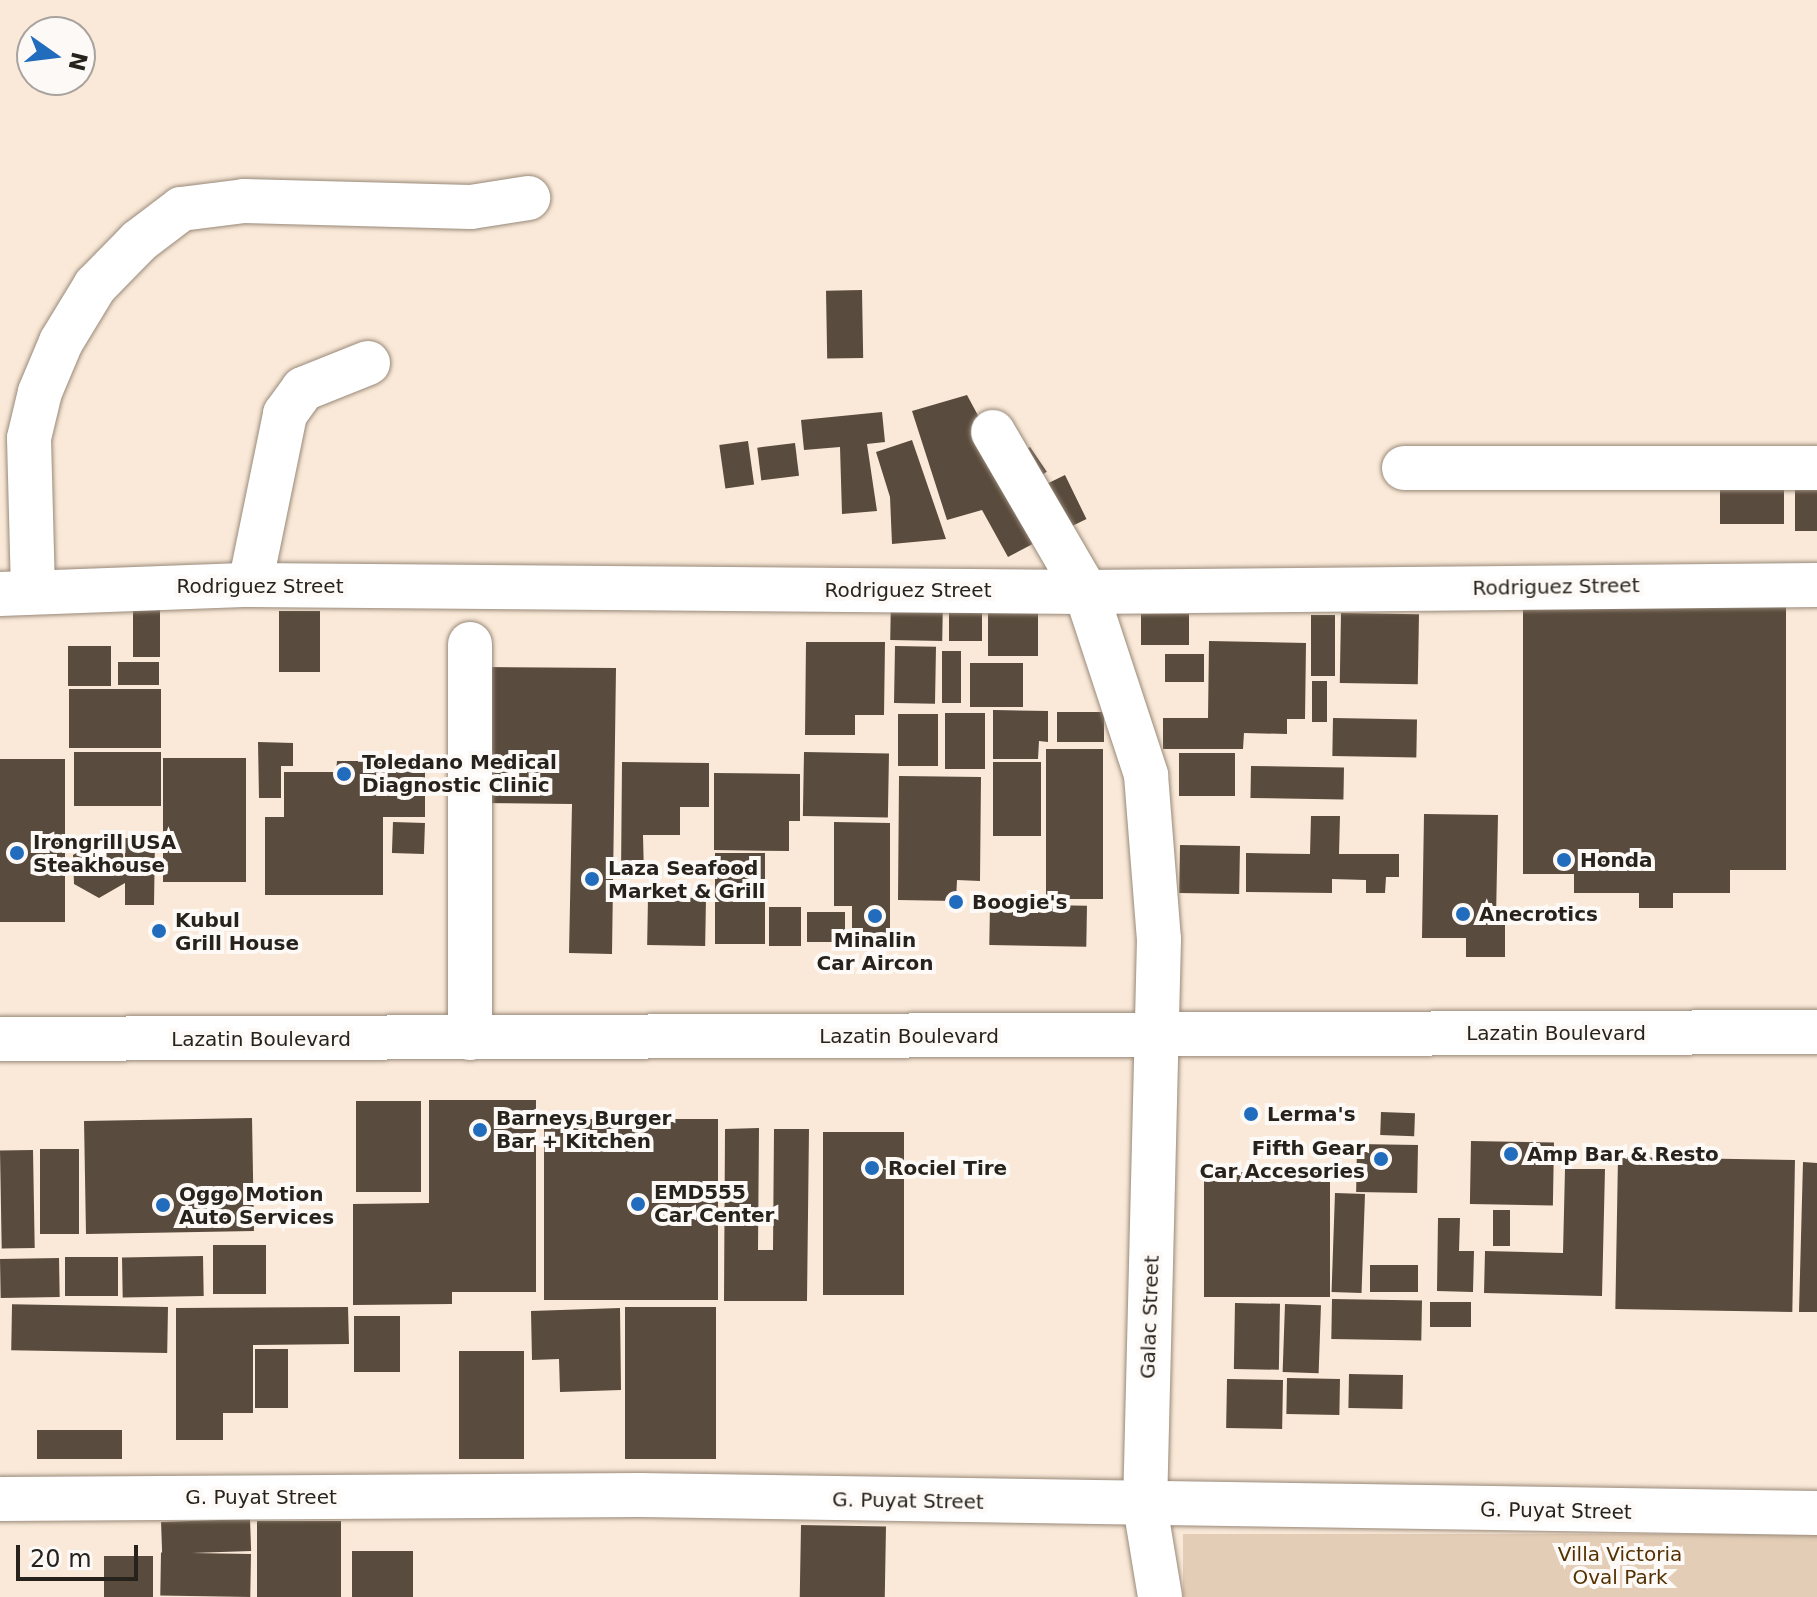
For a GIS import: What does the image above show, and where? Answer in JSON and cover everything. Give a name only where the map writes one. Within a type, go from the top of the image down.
[{"type":"street","points":[[17,592],[29,438],[40,392],[61,342],[95,286],[139,241],[181,209],[244,201],[471,207],[528,198]]},
{"type":"street","points":[[250,585],[285,414],[303,389],[368,363]]},
{"type":"street","name":"Galac Street","points":[[993,432],[1086,592],[1146,775],[1159,939],[1145,1506],[1160,1597]]},
{"type":"street","points":[[1404,468],[1817,468]]},
{"type":"street","name":"Rodriguez Street","points":[[17,592],[250,585],[1086,592],[1817,585]]},
{"type":"street","points":[[470,644],[470,1038]]},
{"type":"street","name":"Lazatin Boulevard","points":[[0,1039],[1817,1032]]},
{"type":"street","name":"G. Puyat Street","points":[[0,1499],[621,1494],[1145,1506],[1817,1513]]},
{"type":"green space","name":"Villa Victoria Oval Park","points":[[1183,1534],[1817,1534],[1817,1597],[1183,1597]]},
{"type":"building","points":[[862,290],[863,358],[827,359],[826,291]]},
{"type":"building","points":[[967,395],[1044,538],[1008,557],[982,510],[947,520],[912,411]]},
{"type":"building","points":[[882,412],[885,442],[867,444],[877,511],[842,514],[840,447],[804,450],[801,420]]},
{"type":"building","points":[[912,440],[946,539],[892,544],[890,497],[876,452]]},
{"type":"building","points":[[748,441],[754,485],[725,489],[719,445]]},
{"type":"building","points":[[795,443],[799,476],[761,480],[757,448]]},
{"type":"building","points":[[1030,447],[1047,472],[1029,484],[1013,459]]},
{"type":"building","points":[[1065,475],[1086,519],[1053,535],[1032,491]]},
{"type":"building","points":[[1720,477],[1784,477],[1784,524],[1720,524]]},
{"type":"building","points":[[1795,479],[1817,479],[1817,531],[1795,531]]},
{"type":"building","points":[[891,596],[943,597],[942,641],[890,640]]},
{"type":"building","points":[[949,596],[982,596],[982,641],[949,641]]},
{"type":"building","points":[[1786,604],[1786,870],[1730,870],[1730,893],[1673,893],[1673,908],[1639,908],[1639,893],[1574,893],[1574,874],[1523,874],[1523,605]]},
{"type":"building","points":[[988,607],[1038,607],[1038,656],[988,656]]},
{"type":"building","points":[[133,608],[160,608],[160,657],[133,657]]},
{"type":"building","points":[[279,611],[320,611],[320,672],[279,672]]},
{"type":"building","points":[[1341,613],[1419,614],[1418,684],[1340,683]]},
{"type":"building","points":[[1141,614],[1189,614],[1189,645],[1141,645]]},
{"type":"building","points":[[1311,615],[1335,615],[1335,676],[1311,676]]},
{"type":"building","points":[[1209,641],[1306,643],[1305,719],[1287,719],[1287,734],[1244,733],[1243,749],[1163,749],[1163,718],[1208,718]]},
{"type":"building","points":[[806,642],[885,642],[884,715],[855,715],[855,735],[805,735]]},
{"type":"building","points":[[68,646],[111,646],[111,686],[68,686]]},
{"type":"building","points":[[895,646],[936,647],[935,704],[894,703]]},
{"type":"building","points":[[942,651],[961,651],[961,703],[942,703]]},
{"type":"building","points":[[1165,654],[1204,654],[1204,682],[1165,682]]},
{"type":"building","points":[[118,662],[159,662],[159,685],[118,685]]},
{"type":"building","points":[[970,663],[1023,663],[1023,707],[970,707]]},
{"type":"building","name":"Laza Seafood Market & Grill","points":[[481,667],[616,668],[612,954],[569,953],[572,804],[479,803]]},
{"type":"building","points":[[1312,681],[1327,681],[1327,722],[1312,722]]},
{"type":"building","points":[[69,689],[161,689],[161,748],[69,748]]},
{"type":"building","points":[[993,710],[1048,711],[1048,742],[1039,741],[1038,759],[993,759]]},
{"type":"building","points":[[1057,712],[1104,712],[1104,742],[1057,742]]},
{"type":"building","points":[[945,713],[985,713],[985,769],[945,769]]},
{"type":"building","points":[[898,714],[938,714],[938,766],[898,766]]},
{"type":"building","points":[[1333,718],[1417,719],[1416,757],[1332,756]]},
{"type":"building","points":[[258,742],[293,743],[293,766],[281,766],[281,798],[259,798]]},
{"type":"building","points":[[1046,749],[1103,749],[1103,899],[1046,899]]},
{"type":"building","points":[[74,752],[161,752],[161,806],[74,806]]},
{"type":"building","points":[[804,752],[889,753],[888,817],[803,816]]},
{"type":"building","points":[[1179,753],[1235,753],[1235,796],[1179,796]]},
{"type":"building","points":[[163,758],[246,758],[246,882],[163,882]]},
{"type":"building","points":[[0,759],[65,759],[65,922],[0,922]]},
{"type":"building","points":[[337,761],[425,761],[425,817],[383,817],[383,895],[265,895],[265,817],[284,817],[284,772],[336,772]]},
{"type":"building","points":[[622,762],[709,763],[709,807],[680,807],[680,835],[643,835],[644,876],[621,876]]},
{"type":"building","points":[[993,762],[1041,762],[1041,836],[993,836]]},
{"type":"building","points":[[1251,766],[1344,768],[1343,800],[1250,798]]},
{"type":"building","points":[[714,773],[800,774],[800,821],[789,821],[789,851],[714,850]]},
{"type":"building","points":[[899,776],[981,777],[980,881],[957,880],[956,901],[898,900]]},
{"type":"building","points":[[1424,814],[1498,815],[1496,919],[1505,919],[1505,957],[1466,957],[1466,938],[1422,938]]},
{"type":"building","points":[[1311,816],[1340,816],[1339,854],[1399,854],[1399,877],[1386,877],[1385,893],[1366,893],[1366,880],[1332,879],[1332,893],[1246,892],[1246,853],[1310,854]]},
{"type":"building","points":[[393,822],[425,823],[424,854],[392,853]]},
{"type":"building","points":[[834,822],[890,823],[890,941],[852,941],[852,906],[834,906]]},
{"type":"building","points":[[125,838],[155,838],[154,905],[125,905],[125,883],[99,898],[74,884],[73,855],[99,840],[123,854],[125,874]]},
{"type":"building","points":[[1180,845],[1240,846],[1239,894],[1179,893]]},
{"type":"building","points":[[715,853],[765,853],[765,944],[715,944]]},
{"type":"building","points":[[648,897],[706,898],[705,946],[647,945]]},
{"type":"building","points":[[990,904],[1087,906],[1086,947],[989,945]]},
{"type":"building","points":[[769,907],[801,907],[801,946],[769,946]]},
{"type":"building","points":[[807,912],[845,912],[845,942],[807,942]]},
{"type":"building","points":[[429,1100],[536,1100],[536,1292],[452,1292],[452,1304],[353,1305],[353,1204],[429,1203]]},
{"type":"building","points":[[356,1101],[421,1101],[421,1192],[356,1192]]},
{"type":"building","points":[[1381,1112],[1415,1113],[1414,1136],[1380,1135]]},
{"type":"building","points":[[252,1118],[254,1231],[86,1234],[84,1121]]},
{"type":"building","points":[[544,1119],[718,1119],[718,1300],[544,1300]]},
{"type":"building","points":[[759,1128],[758,1250],[773,1250],[774,1129],[809,1129],[807,1301],[724,1301],[725,1129]]},
{"type":"building","points":[[823,1132],[904,1132],[904,1295],[823,1295]]},
{"type":"building","points":[[1471,1141],[1554,1142],[1553,1205],[1470,1204]]},
{"type":"building","points":[[1357,1144],[1418,1145],[1417,1193],[1356,1192]]},
{"type":"building","points":[[40,1149],[79,1149],[79,1234],[40,1234]]},
{"type":"building","points":[[33,1150],[35,1248],[2,1249],[0,1151]]},
{"type":"building","points":[[1618,1157],[1795,1160],[1792,1312],[1615,1309]]},
{"type":"building","points":[[1803,1162],[1817,1163],[1817,1312],[1799,1312]]},
{"type":"building","points":[[1565,1169],[1605,1169],[1602,1296],[1484,1293],[1485,1251],[1563,1253]]},
{"type":"building","points":[[1204,1172],[1330,1172],[1330,1297],[1204,1297]]},
{"type":"building","points":[[1335,1193],[1365,1194],[1362,1293],[1332,1292]]},
{"type":"building","points":[[1493,1210],[1510,1210],[1510,1246],[1493,1246]]},
{"type":"building","points":[[1438,1218],[1460,1218],[1459,1251],[1474,1251],[1473,1292],[1437,1291]]},
{"type":"building","points":[[213,1245],[266,1245],[266,1294],[213,1294]]},
{"type":"building","points":[[203,1256],[204,1296],[123,1297],[122,1257]]},
{"type":"building","points":[[65,1257],[118,1257],[118,1296],[65,1296]]},
{"type":"building","points":[[59,1258],[60,1297],[1,1298],[0,1259]]},
{"type":"building","points":[[1370,1265],[1418,1265],[1418,1292],[1370,1292]]},
{"type":"building","points":[[1332,1299],[1422,1301],[1421,1341],[1331,1339]]},
{"type":"building","points":[[1430,1302],[1471,1302],[1471,1327],[1430,1327]]},
{"type":"building","points":[[1235,1303],[1280,1304],[1279,1370],[1234,1369]]},
{"type":"building","points":[[12,1304],[168,1307],[167,1353],[11,1350]]},
{"type":"building","points":[[1285,1304],[1321,1305],[1319,1373],[1283,1372]]},
{"type":"building","points":[[348,1307],[349,1344],[253,1345],[253,1413],[223,1413],[223,1440],[176,1440],[176,1308]]},
{"type":"building","points":[[625,1307],[716,1307],[716,1459],[625,1459]]},
{"type":"building","points":[[620,1308],[621,1390],[560,1392],[559,1359],[532,1360],[531,1311]]},
{"type":"building","points":[[354,1316],[400,1316],[400,1372],[354,1372]]},
{"type":"building","points":[[255,1349],[288,1349],[288,1408],[255,1408]]},
{"type":"building","points":[[459,1351],[524,1351],[524,1459],[459,1459]]},
{"type":"building","points":[[1349,1374],[1403,1375],[1402,1409],[1348,1408]]},
{"type":"building","points":[[1287,1378],[1340,1379],[1339,1415],[1286,1414]]},
{"type":"building","points":[[1227,1379],[1283,1380],[1282,1429],[1226,1428]]},
{"type":"building","points":[[37,1430],[122,1430],[122,1459],[37,1459]]},
{"type":"building","points":[[250,1519],[251,1551],[162,1554],[161,1522]]},
{"type":"building","points":[[257,1521],[341,1521],[341,1597],[257,1597]]},
{"type":"building","points":[[801,1525],[886,1526],[885,1597],[800,1597]]},
{"type":"building","points":[[352,1551],[413,1551],[413,1597],[352,1597]]},
{"type":"building","points":[[161,1552],[251,1554],[250,1597],[160,1595]]},
{"type":"building","points":[[104,1556],[153,1556],[153,1597],[104,1597]]},
{"type":"place","name":"Toledano Medical Diagnostic Clinic","points":[[344,774]]},
{"type":"place","name":"Irongrill USA Steakhouse","points":[[17,853]]},
{"type":"place","name":"Honda","points":[[1564,860]]},
{"type":"place","name":"Laza Seafood Market & Grill","points":[[592,879]]},
{"type":"place","name":"Boogie's","points":[[956,902]]},
{"type":"place","name":"Anecrotics","points":[[1463,914]]},
{"type":"place","name":"Minalin Car Aircon","points":[[875,916]]},
{"type":"place","name":"Kubul Grill House","points":[[159,931]]},
{"type":"place","name":"Lerma's","points":[[1251,1114]]},
{"type":"place","name":"Barneys Burger Bar + Kitchen","points":[[480,1130]]},
{"type":"place","name":"Amp Bar & Resto","points":[[1511,1154]]},
{"type":"place","name":"Fifth Gear Car Accesories","points":[[1381,1159]]},
{"type":"place","name":"Rociel Tire","points":[[872,1168]]},
{"type":"place","name":"EMD555 Car Center","points":[[638,1204]]},
{"type":"place","name":"Oggo Motion Auto Services","points":[[163,1205]]}]
